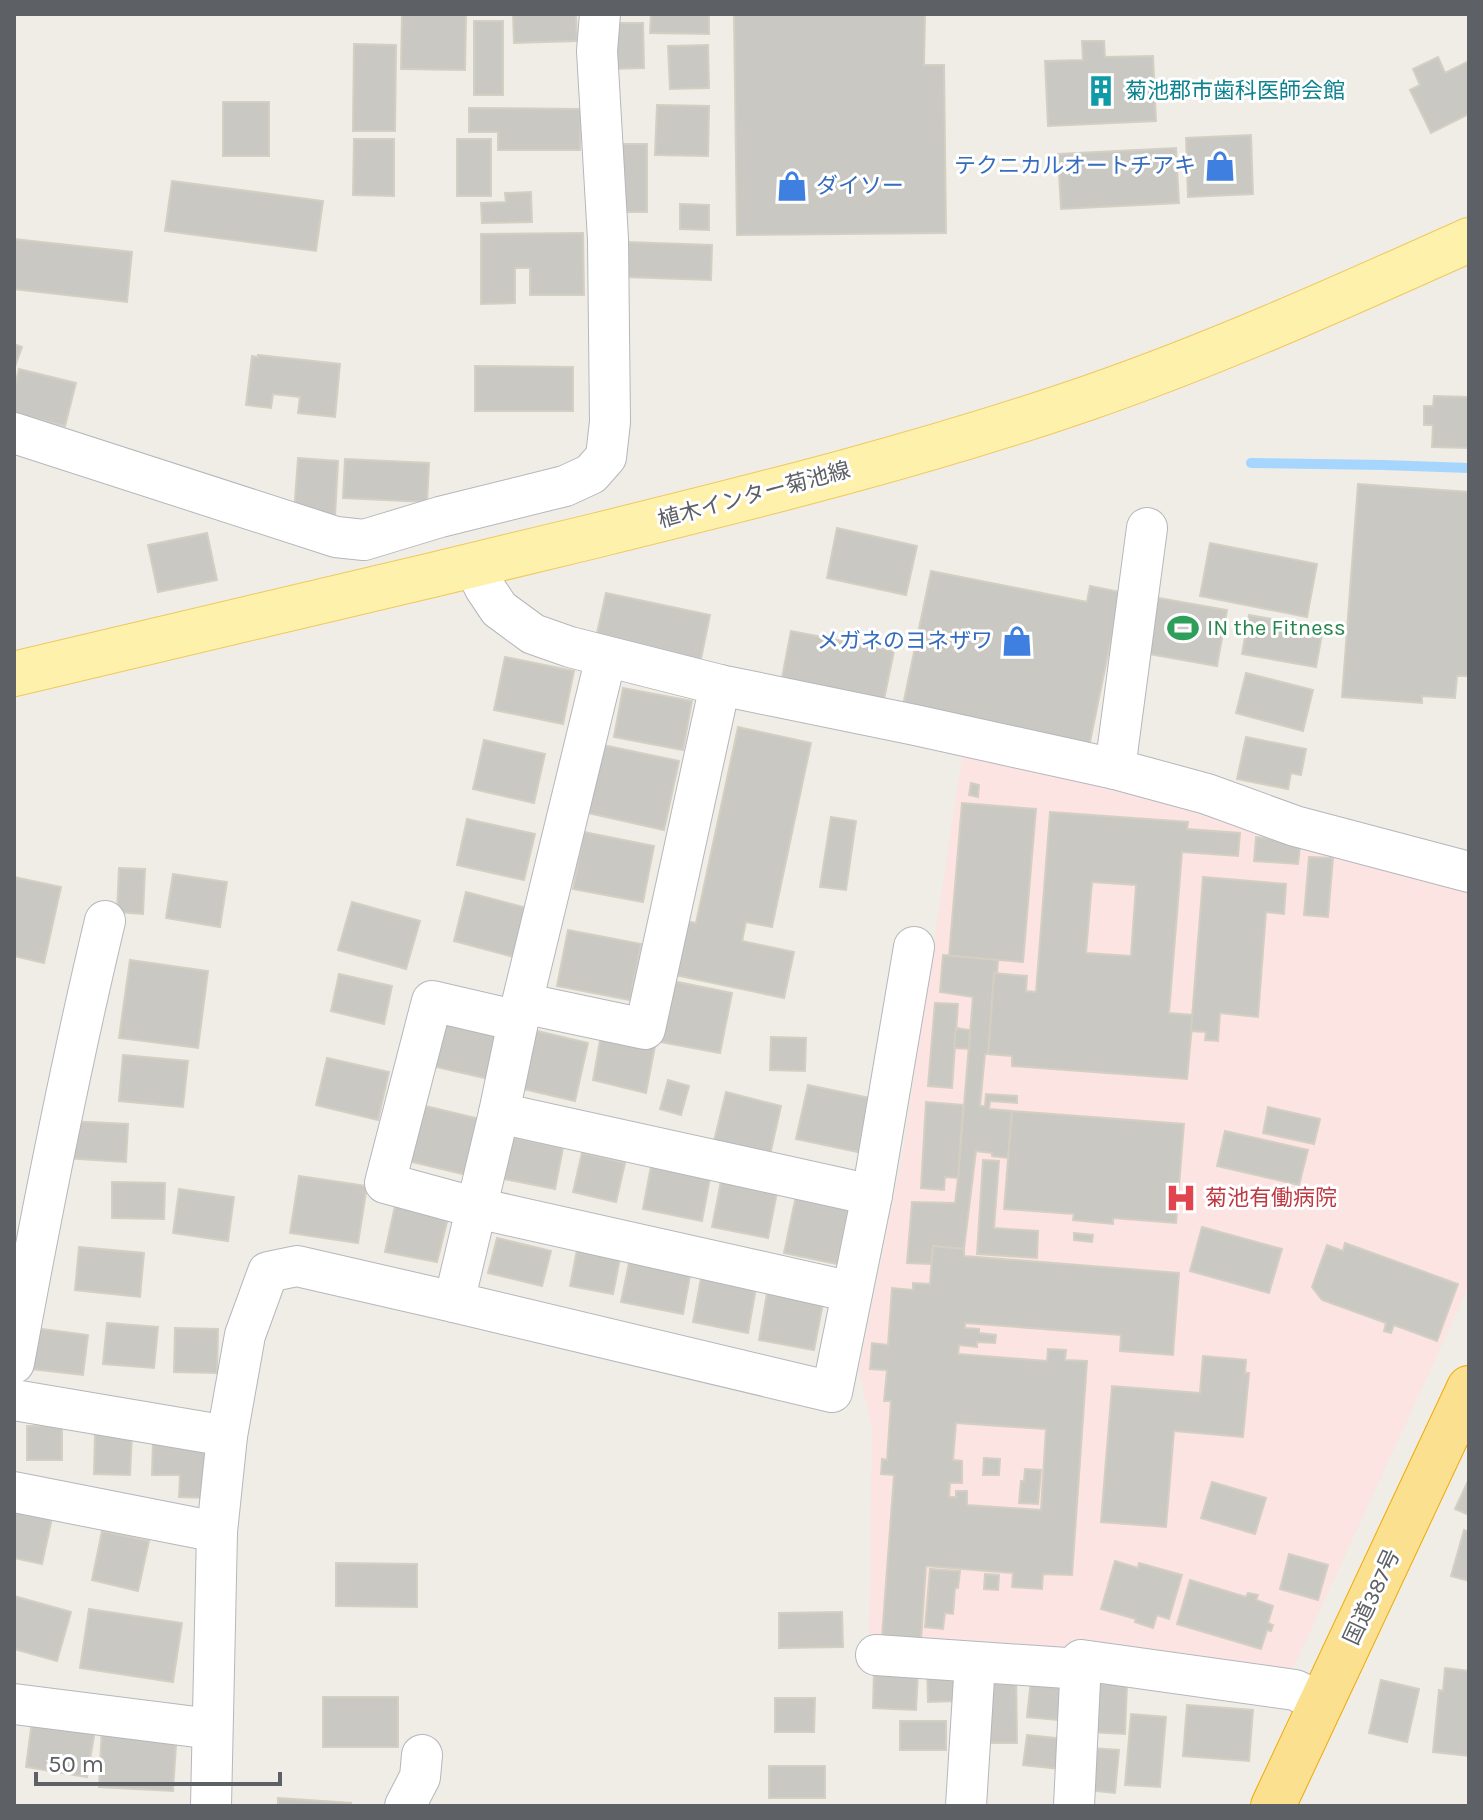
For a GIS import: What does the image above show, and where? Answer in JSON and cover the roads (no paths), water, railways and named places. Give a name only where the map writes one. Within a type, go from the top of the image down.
[{"type":"highway","name":"国道387号","points":[[1273,1806],[1469,1388]]},
{"type":"main road","name":"植木インター菊池線","points":[[14,674],[786,489],[937,445],[1088,398],[1289,320],[1469,240]]},
{"type":"street","points":[[14,433],[336,537],[364,540],[440,517],[565,486],[591,474],[606,457],[610,422],[608,239],[597,51],[600,14]]},
{"type":"street","points":[[1115,769],[1147,528]]},
{"type":"street","points":[[364,540],[407,582]]},
{"type":"street","points":[[474,566],[499,609],[533,634],[570,647],[720,685],[1115,769],[1207,794],[1295,826],[1469,872]]},
{"type":"street","points":[[454,1302],[606,657]]},
{"type":"street","points":[[720,685],[645,1029],[432,1001],[385,1183],[477,1208],[852,1292]]},
{"type":"street","points":[[14,1363],[38,1230],[105,921]]},
{"type":"street","points":[[211,1806],[217,1532],[227,1436],[245,1335],[268,1272],[297,1266],[832,1392],[872,1195],[914,947]]},
{"type":"street","points":[[499,1113],[872,1195]]},
{"type":"street","points":[[14,1400],[227,1436]]},
{"type":"street","points":[[14,1492],[217,1532]]},
{"type":"street","points":[[876,1655],[1081,1669]]},
{"type":"street","points":[[1074,1806],[1081,1660],[1295,1690],[1322,1703]]},
{"type":"street","points":[[966,1806],[975,1662]]},
{"type":"street","points":[[14,1704],[212,1729]]},
{"type":"street","points":[[405,1806],[420,1777],[422,1755]]},
{"type":"waterway","points":[[1251,463],[1469,468]]},
{"type":"place","name":"菊池郡市歯科医師会館","points":[[1101,91]]},
{"type":"place","name":"テクニカルオートチアキ","points":[[1220,166]]},
{"type":"place","name":"ダイソー","points":[[792,186]]},
{"type":"place","name":"IN the Fitness","points":[[1183,628]]},
{"type":"place","name":"メガネのヨネザワ","points":[[1017,641]]},
{"type":"place","name":"菊池有働病院","points":[[1181,1198]]}]
